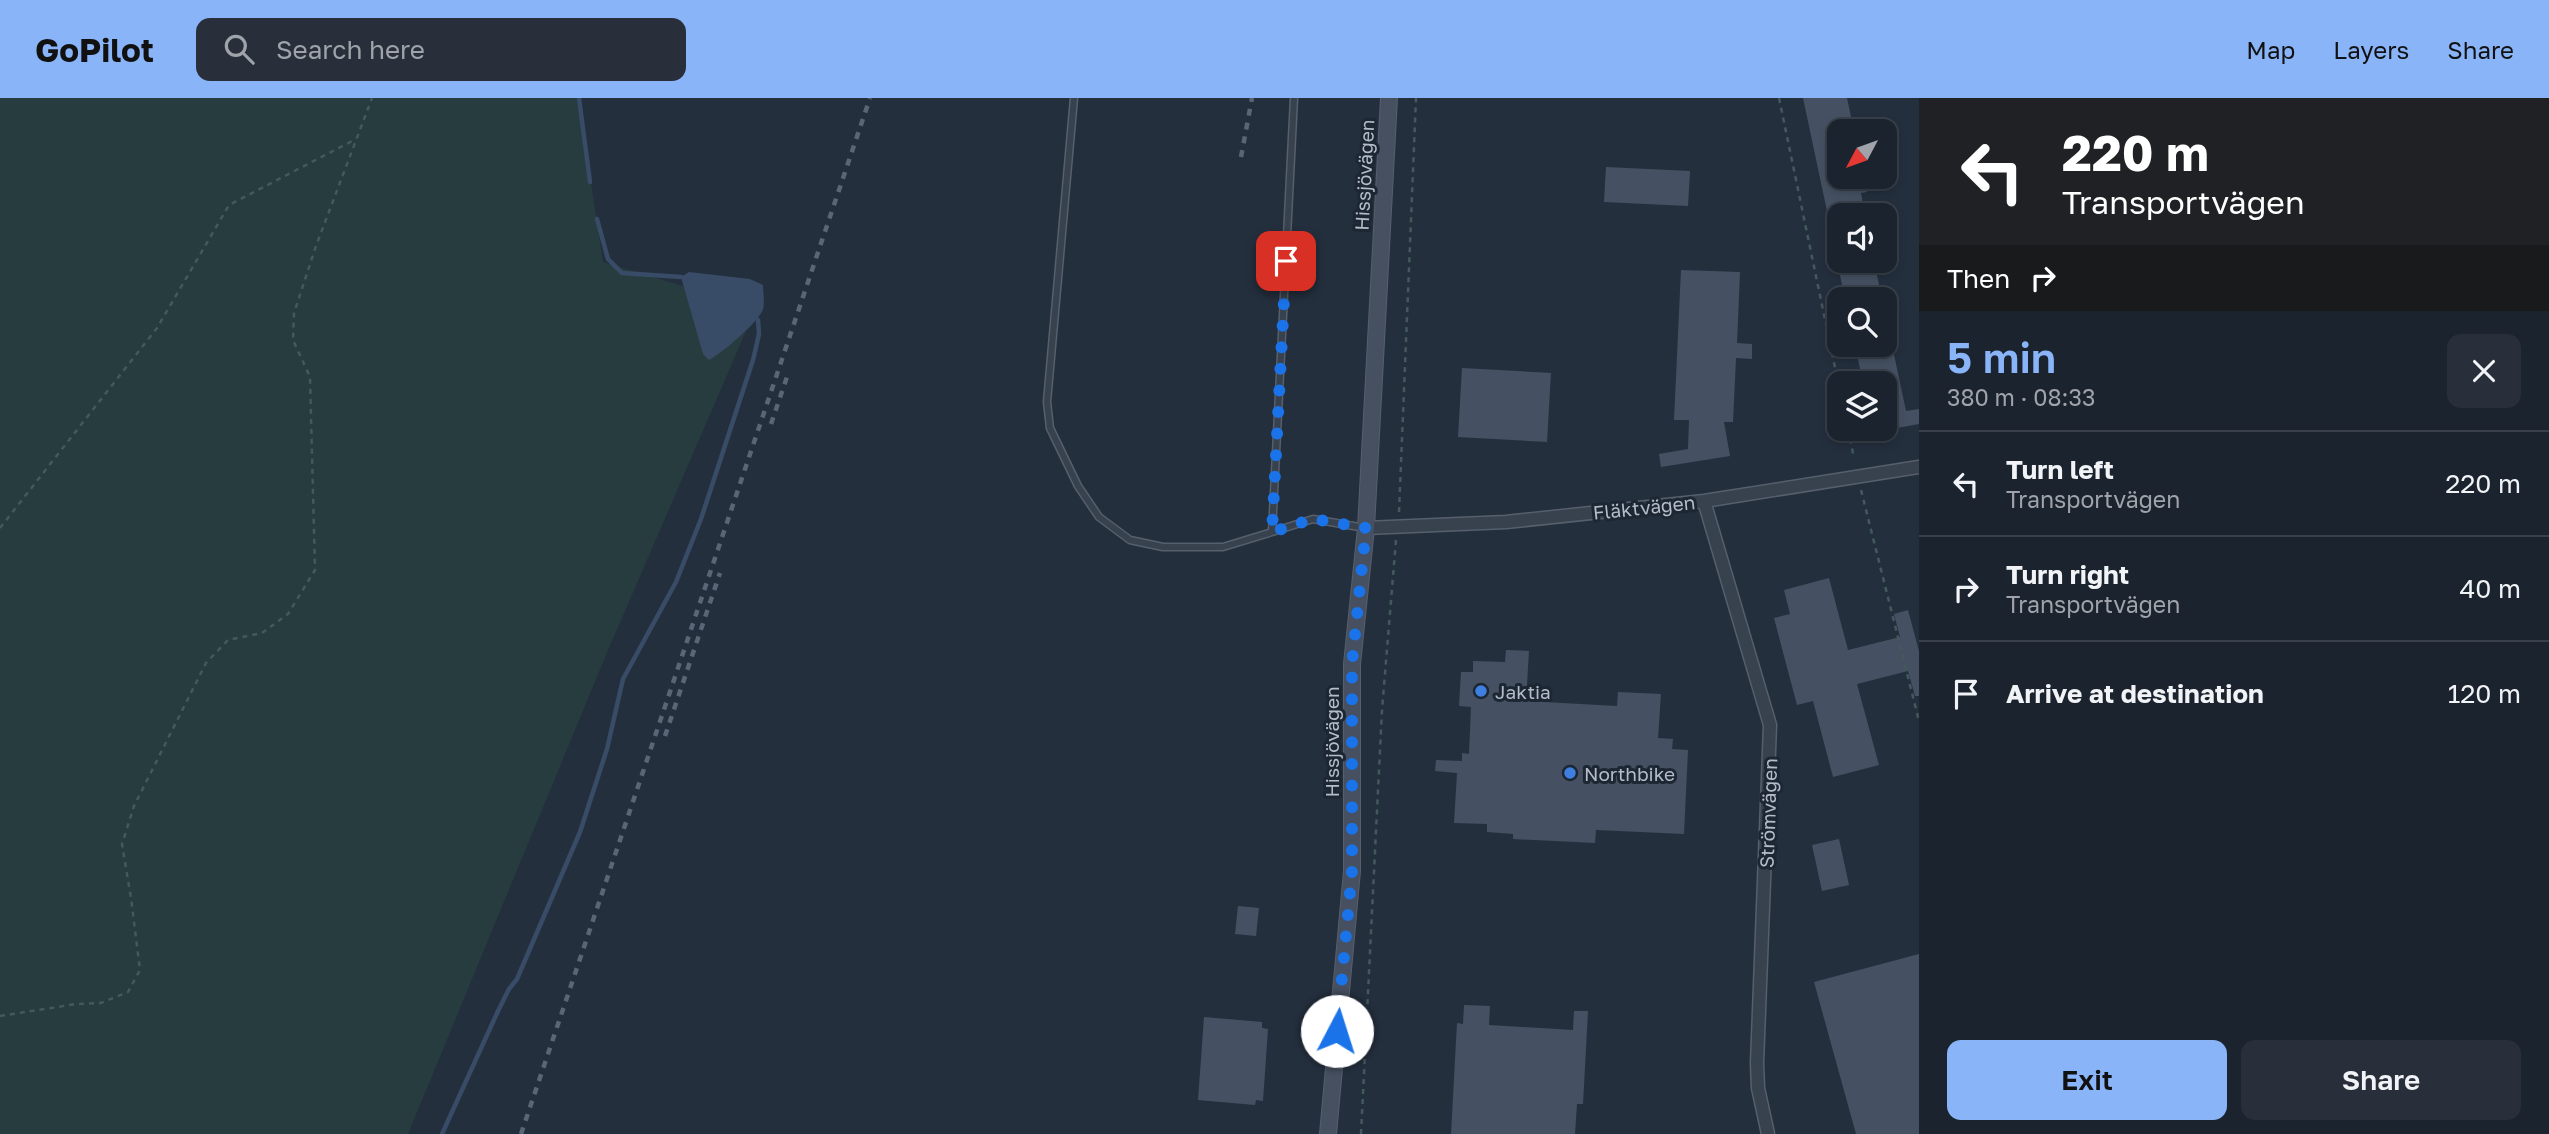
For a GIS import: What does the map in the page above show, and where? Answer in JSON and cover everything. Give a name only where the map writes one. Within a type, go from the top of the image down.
[{"type":"main road","name":"Hissjövägen","points":[[1328,1134],[1352,871],[1352,664],[1366,528],[1389,98]]},
{"type":"street","name":"Fläktvägen","points":[[1366,528],[1506,522],[1704,501],[1919,467]]},
{"type":"street","name":"Strömvägen","points":[[1704,501],[1768,716],[1771,735],[1757,1063],[1758,1088],[1768,1134]]},
{"type":"lane","points":[[1074,98],[1047,402],[1050,428],[1062,458],[1099,517],[1130,540],[1163,547],[1223,547],[1313,519],[1366,528]]},
{"type":"lane","points":[[1272,532],[1294,98]]},
{"type":"path","points":[[0,1016],[76,1004],[101,1003],[128,992],[140,970],[122,844],[134,806],[206,663],[228,640],[262,633],[288,614],[315,570],[310,377],[293,340],[294,313],[372,98]]},
{"type":"path","points":[[1362,1134],[1382,710],[1397,527],[1416,98]]},
{"type":"path","points":[[1779,98],[1836,371]]},
{"type":"path","points":[[0,528],[157,328],[229,205],[356,139]]},
{"type":"path","points":[[1850,441],[1854,458]]},
{"type":"path","points":[[1860,485],[1919,721]]},
{"type":"green space","points":[[0,98],[578,98],[603,262],[756,308],[606,655],[408,1134],[0,1134]]},
{"type":"water","points":[[689,272],[750,279],[763,285],[764,303],[761,314],[740,336],[709,360],[703,354],[681,277]]},
{"type":"building","points":[[1803,98],[1847,98],[1851,119],[1827,119],[1827,189],[1866,189],[1867,192],[1861,193],[1863,203],[1827,203],[1827,211]]},
{"type":"building","points":[[1606,167],[1690,171],[1688,206],[1604,202]]},
{"type":"building","points":[[1681,270],[1740,272],[1737,343],[1752,344],[1752,359],[1736,358],[1733,422],[1724,422],[1730,456],[1661,467],[1659,454],[1688,449],[1689,420],[1674,420]]},
{"type":"building","points":[[1840,273],[1877,273],[1879,287],[1842,287]]},
{"type":"building","points":[[1858,357],[1895,357],[1906,411],[1919,409],[1919,424],[1897,428],[1897,371],[1860,371]]},
{"type":"building","points":[[1462,368],[1551,373],[1547,442],[1458,437]]},
{"type":"building","points":[[1829,578],[1848,650],[1900,637],[1894,614],[1908,610],[1919,651],[1919,696],[1915,696],[1908,671],[1857,684],[1879,765],[1833,777],[1813,701],[1797,705],[1774,618],[1790,614],[1784,590]]},
{"type":"building","points":[[1506,650],[1529,651],[1526,701],[1617,706],[1618,692],[1661,694],[1658,738],[1673,739],[1672,749],[1688,750],[1684,834],[1596,830],[1595,843],[1513,839],[1513,834],[1487,832],[1487,824],[1454,823],[1457,773],[1435,771],[1436,760],[1462,761],[1462,753],[1469,754],[1471,707],[1459,706],[1461,672],[1473,672],[1473,661],[1505,662]]},
{"type":"building","points":[[1839,839],[1849,885],[1822,891],[1812,845]]},
{"type":"building","points":[[1238,906],[1259,908],[1256,936],[1235,934]]},
{"type":"building","points":[[1919,954],[1919,1134],[1856,1134],[1814,982]]},
{"type":"building","points":[[1464,1005],[1490,1006],[1489,1025],[1573,1030],[1574,1011],[1588,1011],[1583,1104],[1577,1104],[1575,1134],[1451,1134],[1457,1023],[1463,1024]]},
{"type":"building","points":[[1204,1017],[1262,1022],[1262,1028],[1268,1029],[1263,1101],[1256,1100],[1255,1105],[1198,1100]]},
{"type":"waterway","points":[[579,98],[590,182]]},
{"type":"waterway","points":[[597,219],[608,259],[622,273],[681,277]]},
{"type":"waterway","points":[[442,1134],[498,1011],[517,979],[580,832],[607,749],[623,679],[676,582],[701,519],[753,360],[759,334],[758,320]]},
{"type":"railway","points":[[521,1134],[870,98]]},
{"type":"railway","points":[[1241,157],[1252,98]]},
{"type":"railway","points":[[771,424],[789,371]]},
{"type":"railway","points":[[665,736],[720,573]]},
{"type":"place","name":"Jaktia","points":[[1481,691]]},
{"type":"place","name":"Northbike","points":[[1570,773]]},
{"type":"route","points":[[1286,261],[1272,532],[1313,519],[1366,528],[1352,664],[1352,871],[1337,1031]]}]
